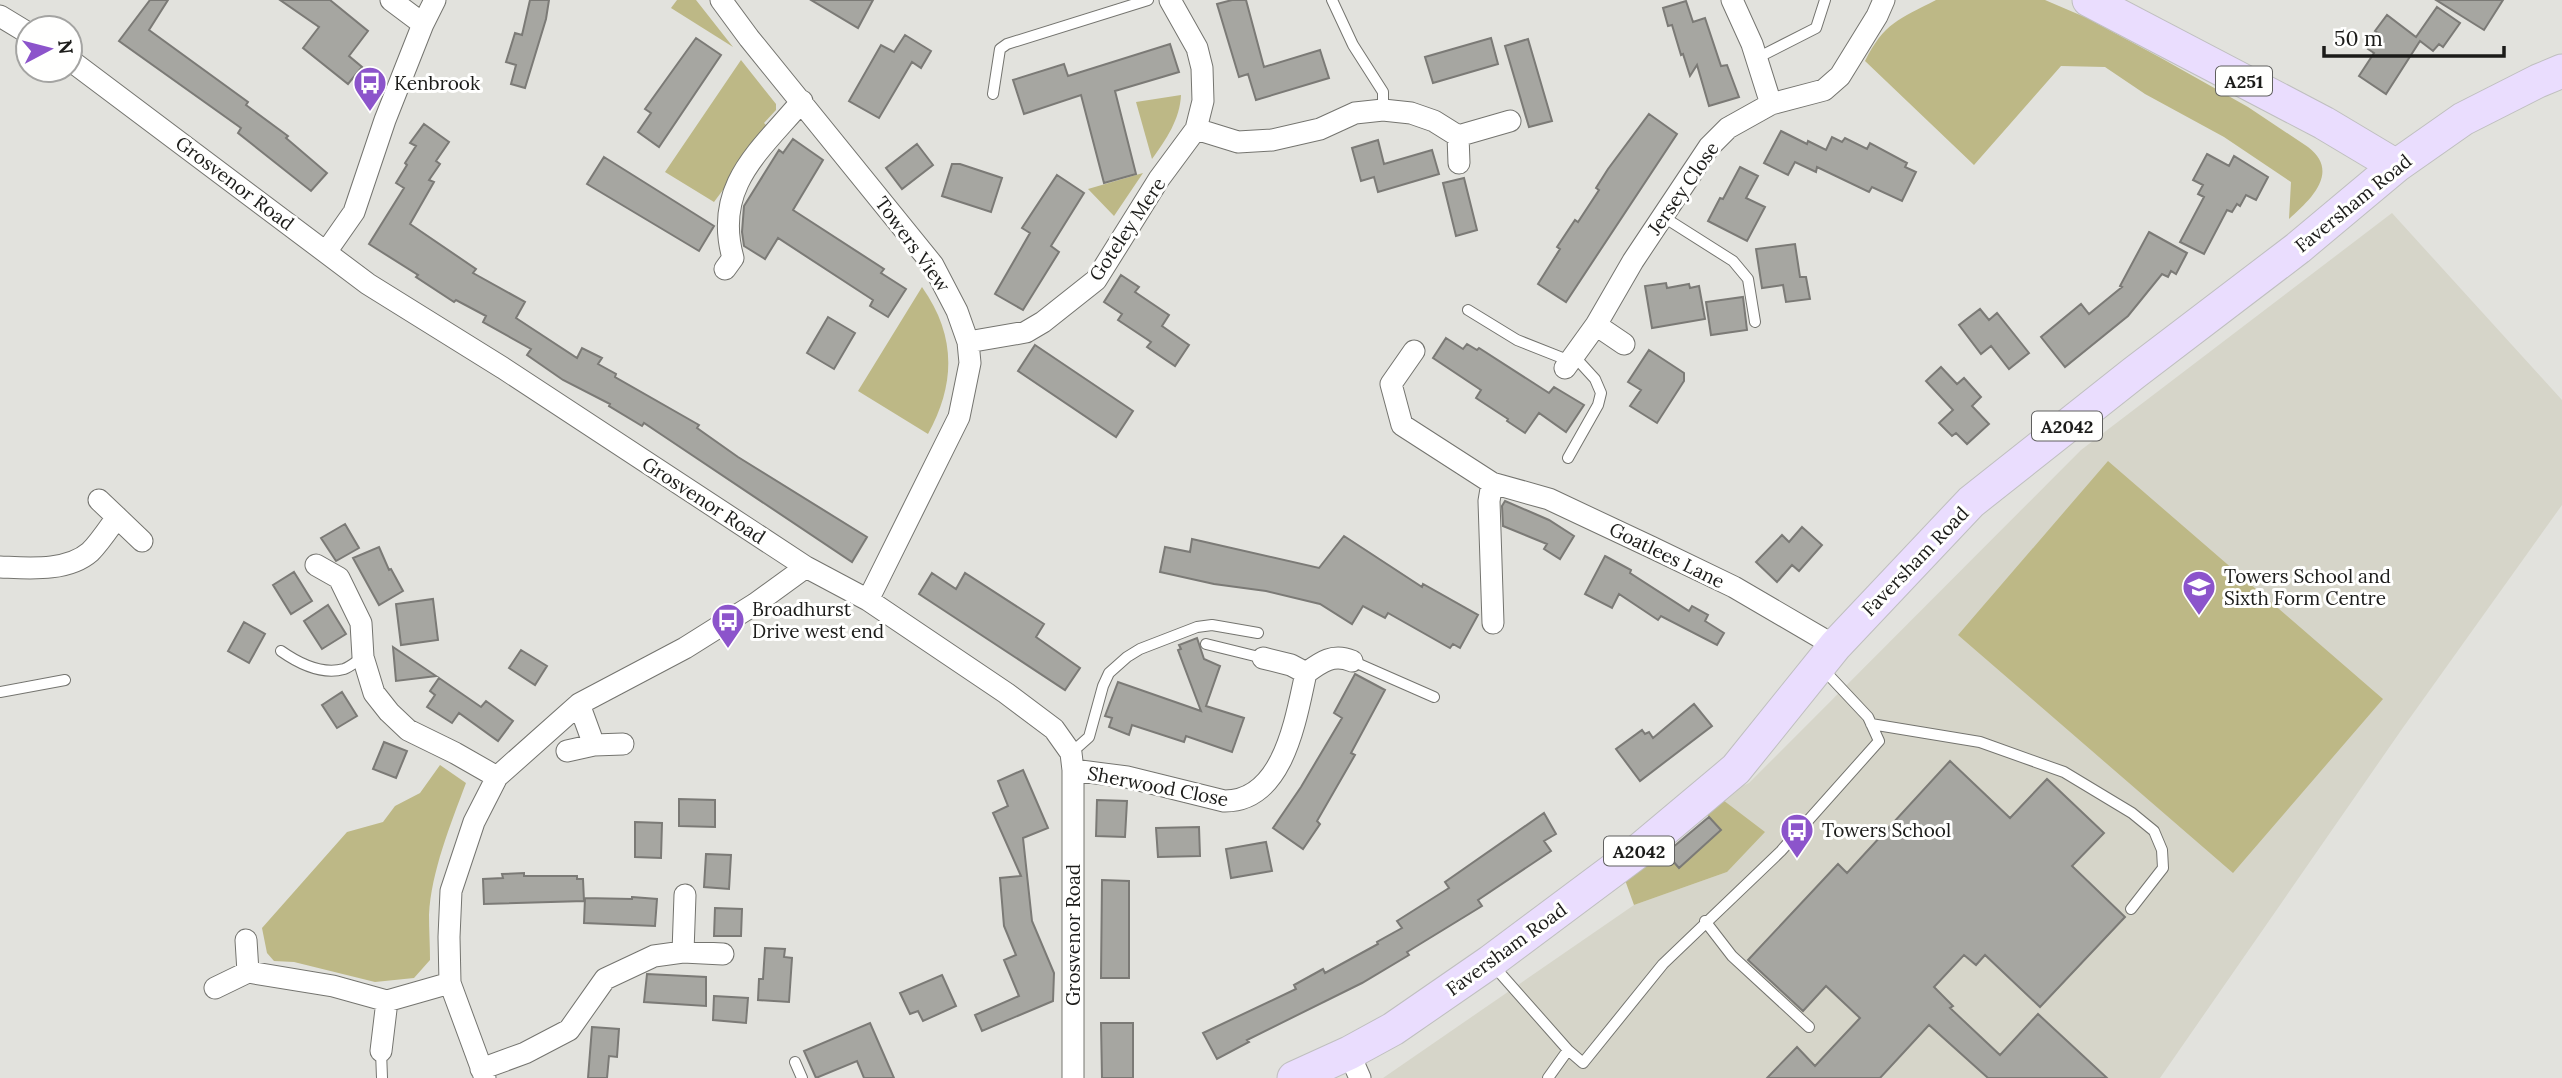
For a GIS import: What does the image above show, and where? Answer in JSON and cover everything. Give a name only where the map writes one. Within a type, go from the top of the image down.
[{"type":"main road","name":"A251","points":[[2108,4],[2324,123],[2396,166]]},
{"type":"main road","name":"Faversham Road","points":[[1294,1078],[1354,1066],[1393,1029],[1490,962],[1636,853],[1736,769],[1827,656],[1971,502],[2298,248],[2396,166],[2463,119],[2562,71]]},
{"type":"street","points":[[391,0],[423,24]]},
{"type":"street","points":[[326,252],[354,212],[385,120],[435,0]]},
{"type":"street","name":"Towers View","points":[[721,0],[933,265],[957,310],[968,342],[970,363],[959,417],[868,600]]},
{"type":"street","name":"Goteley Mere","points":[[968,342],[1026,332],[1043,322],[1096,280],[1158,180],[1196,129],[1203,101],[1202,68],[1197,48],[1170,0]]},
{"type":"street","points":[[1732,0],[1757,58],[1771,104]]},
{"type":"street","name":"Jersey Close","points":[[1569,362],[1596,325],[1662,216],[1709,147],[1728,128],[1771,104],[1817,93],[1830,85],[1840,76],[1884,0]]},
{"type":"street","name":"Grosvenor Road","points":[[84,70],[368,284],[503,368],[806,567],[868,600],[1006,693],[1054,729],[1072,762],[1073,1078]]},
{"type":"street","points":[[725,269],[733,258],[727,216],[736,184],[751,161],[802,101]]},
{"type":"street","points":[[1196,129],[1238,142],[1272,140],[1320,129],[1355,113],[1383,110],[1411,113],[1434,121],[1458,136],[1510,121]]},
{"type":"street","points":[[1458,136],[1459,163]]},
{"type":"street","points":[[1596,325],[1624,344]]},
{"type":"street","name":"Goatlees Lane","points":[[1414,351],[1391,384],[1402,425],[1492,483],[1549,499],[1734,587],[1827,656]]},
{"type":"street","points":[[1492,483],[1489,501],[1493,623]]},
{"type":"street","points":[[99,500],[142,541]]},
{"type":"street","points":[[0,567],[49,567],[71,562],[89,552],[117,517]]},
{"type":"street","points":[[316,565],[339,578],[362,623],[363,657],[374,694],[389,712],[408,730],[497,777]]},
{"type":"street","points":[[723,954],[683,952],[654,956],[605,979],[569,1030],[483,1074],[450,983],[452,891],[474,822],[497,777],[579,704],[685,648],[755,604],[806,567]]},
{"type":"street","points":[[1263,658],[1290,664],[1306,673],[1324,659],[1334,657],[1352,661]]},
{"type":"street","name":"Sherwood Close","points":[[1072,762],[1224,801],[1247,797],[1257,791],[1278,766],[1290,741],[1306,673]]},
{"type":"street","points":[[579,704],[594,745]]},
{"type":"street","points":[[567,751],[594,745],[623,744]]},
{"type":"street","points":[[683,952],[685,895]]},
{"type":"street","points":[[246,940],[248,972]]},
{"type":"street","points":[[215,988],[248,972],[333,986],[387,1001],[450,983]]},
{"type":"street","points":[[381,1051],[387,1001]]},
{"type":"lane","points":[[993,94],[1000,49],[1007,44],[1148,0]]},
{"type":"lane","points":[[1332,0],[1353,45],[1382,93],[1383,110]]},
{"type":"lane","points":[[1757,58],[1816,28],[1825,0]]},
{"type":"lane","points":[[1662,216],[1733,261],[1748,279],[1755,322]]},
{"type":"lane","points":[[1468,310],[1517,340],[1569,362],[1595,379],[1601,393],[1598,405],[1567,458]]},
{"type":"lane","points":[[1072,762],[1089,737],[1109,673],[1127,657],[1140,649],[1197,627],[1212,625],[1258,633]]},
{"type":"lane","points":[[1206,645],[1263,658]]},
{"type":"lane","points":[[281,651],[296,662],[316,668],[343,669],[363,657]]},
{"type":"lane","points":[[1490,962],[1568,1050],[1583,1063],[1663,964],[1781,851],[1879,741],[1868,716],[1827,656]]},
{"type":"lane","points":[[1352,661],[1434,697]]},
{"type":"lane","points":[[0,692],[65,680]]},
{"type":"lane","points":[[1871,724],[1980,742],[2064,772],[2132,813],[2154,831],[2162,850],[2163,868],[2131,909]]},
{"type":"lane","points":[[1705,921],[1732,956],[1809,1027]]},
{"type":"lane","points":[[1548,1078],[1568,1050]]},
{"type":"lane","points":[[381,1051],[382,1078]]},
{"type":"lane","points":[[795,1062],[802,1078]]},
{"type":"shaded area","points":[[677,0],[696,0],[733,47],[671,8]]},
{"type":"shaded area","points":[[1936,0],[2045,0],[2087,18],[2248,107],[2308,147],[2318,156],[2322,166],[2319,185],[2289,219],[2291,182],[2224,137],[2145,94],[2105,67],[2061,66],[1974,165],[1865,61],[1879,38],[1894,23]]},
{"type":"shaded area","points":[[741,60],[776,104],[776,110],[764,123],[769,128],[714,202],[665,172]]},
{"type":"shaded area","points":[[1181,95],[1175,121],[1152,159],[1136,102]]},
{"type":"shaded area","points":[[1143,173],[1114,216],[1088,189]]},
{"type":"shaded area","name":"Towers School and Sixth Form Centre","points":[[2392,213],[2562,400],[2562,505],[2402,729],[2160,1078],[1383,1078],[1634,905],[1727,872],[1719,797],[1749,783],[2081,450]]},
{"type":"shaded area","points":[[922,287],[941,323],[948,359],[944,396],[928,434],[858,391]]},
{"type":"shaded area","points":[[2108,461],[2383,699],[2233,873],[1958,635]]},
{"type":"shaded area","points":[[440,765],[466,783],[434,882],[429,915],[430,960],[414,978],[375,982],[294,962],[274,961],[267,953],[262,928],[347,832],[383,822],[395,806],[420,793]]},
{"type":"shaded area","points":[[1719,797],[1765,832],[1727,872],[1634,905],[1625,880]],"holes":[[[1706,814],[1721,830],[1679,867],[1665,851]]]},
{"type":"building","points":[[150,0],[168,0],[149,30],[248,102],[246,105],[288,136],[286,138],[327,173],[311,191],[238,133],[241,128],[119,41]]},
{"type":"building","points":[[280,0],[330,0],[368,31],[349,56],[362,67],[348,84],[303,48],[319,27]]},
{"type":"building","points":[[530,0],[549,0],[546,19],[525,88],[511,84],[516,65],[506,62],[515,33],[522,35]]},
{"type":"building","points":[[811,0],[873,0],[858,28]]},
{"type":"building","points":[[1246,0],[1264,67],[1320,50],[1329,78],[1256,100],[1248,74],[1239,77],[1217,4]]},
{"type":"building","points":[[2436,0],[2503,0],[2484,30]]},
{"type":"building","points":[[1686,1],[1693,22],[1705,18],[1721,66],[1727,65],[1739,97],[1709,106],[1697,65],[1690,76],[1663,8]]},
{"type":"building","points":[[2437,7],[2460,23],[2443,47],[2439,44],[2433,51],[2420,41],[2386,94],[2359,76],[2374,53],[2368,49],[2378,33],[2375,31],[2387,15],[2416,37]]},
{"type":"building","points":[[905,35],[931,51],[921,68],[912,62],[879,118],[849,101],[881,45],[894,52]]},
{"type":"building","points":[[696,38],[721,55],[659,147],[638,132],[651,113],[645,109]]},
{"type":"building","points":[[1491,38],[1498,64],[1433,83],[1425,57]]},
{"type":"building","points":[[1528,39],[1552,121],[1529,127],[1505,46]]},
{"type":"building","points":[[1170,44],[1179,72],[1115,91],[1136,174],[1104,183],[1081,95],[1024,114],[1013,80],[1064,64],[1068,76]]},
{"type":"building","points":[[1649,114],[1677,134],[1566,302],[1538,284],[1560,249],[1557,247],[1575,220],[1578,222],[1599,190],[1596,188],[1608,169]]},
{"type":"building","points":[[424,124],[449,142],[436,161],[440,164],[429,180],[434,182],[410,224],[476,269],[473,273],[525,302],[516,318],[577,358],[582,348],[602,358],[598,364],[616,374],[615,377],[699,425],[697,428],[738,457],[867,537],[852,562],[644,423],[642,426],[609,406],[610,404],[563,380],[527,355],[531,349],[483,322],[486,316],[456,300],[454,302],[369,244],[404,188],[396,183],[416,146],[410,143]]},
{"type":"building","points":[[1781,131],[1826,150],[1832,137],[1842,142],[1845,138],[1867,149],[1870,143],[1907,163],[1905,167],[1916,172],[1902,201],[1872,187],[1869,192],[1817,167],[1816,172],[1795,162],[1788,175],[1764,163]]},
{"type":"building","points":[[793,139],[823,160],[793,210],[884,269],[881,273],[906,289],[888,317],[870,306],[873,300],[778,238],[765,259],[744,246],[744,206],[779,150],[783,153]]},
{"type":"building","points":[[1378,140],[1384,164],[1432,150],[1439,174],[1378,192],[1374,177],[1361,181],[1352,148]]},
{"type":"building","points":[[917,144],[933,165],[902,189],[886,168]]},
{"type":"building","points":[[2207,154],[2229,166],[2234,156],[2268,177],[2256,200],[2246,195],[2240,206],[2237,204],[2232,212],[2227,210],[2204,254],[2180,242],[2204,197],[2198,194],[2203,185],[2193,180]]},
{"type":"building","points":[[604,157],[714,226],[699,251],[587,184]]},
{"type":"building","points":[[952,164],[960,164],[1002,178],[991,212],[942,196]]},
{"type":"building","points":[[1740,167],[1758,176],[1746,198],[1765,207],[1747,241],[1708,221]]},
{"type":"building","points":[[1057,175],[1084,193],[1051,246],[1059,252],[1023,310],[995,294],[1030,233],[1022,228]]},
{"type":"building","points":[[1464,178],[1477,230],[1456,236],[1443,183]]},
{"type":"building","points":[[2149,232],[2187,253],[2176,274],[2171,271],[2168,277],[2162,274],[2128,316],[2065,367],[2041,337],[2081,304],[2089,314],[2122,287],[2120,286]]},
{"type":"building","points":[[1795,244],[1800,277],[1806,277],[1810,299],[1786,302],[1783,285],[1762,288],[1756,249]]},
{"type":"building","points":[[1121,275],[1139,287],[1135,292],[1169,315],[1162,326],[1189,345],[1175,366],[1147,347],[1151,342],[1118,320],[1122,314],[1104,302]]},
{"type":"building","points":[[1666,283],[1667,288],[1689,284],[1690,288],[1699,286],[1705,319],[1652,328],[1645,286]]},
{"type":"building","points":[[1743,297],[1747,330],[1711,335],[1706,302]]},
{"type":"building","points":[[1980,309],[1989,320],[1997,313],[2029,353],[2009,369],[1991,346],[1981,354],[1959,325]]},
{"type":"building","points":[[828,317],[855,333],[834,369],[807,353]]},
{"type":"building","points":[[1446,338],[1463,349],[1467,344],[1477,350],[1479,348],[1549,393],[1554,387],[1584,405],[1566,432],[1539,413],[1525,433],[1476,398],[1481,390],[1433,358]]},
{"type":"building","points":[[1035,345],[1133,411],[1116,437],[1018,371]]},
{"type":"building","points":[[1649,350],[1684,373],[1684,381],[1657,423],[1630,406],[1641,390],[1628,382]]},
{"type":"building","points":[[1941,367],[1957,384],[1964,378],[1981,397],[1972,406],[1989,424],[1967,444],[1956,433],[1952,436],[1939,423],[1953,410],[1926,381]]},
{"type":"building","points":[[1505,501],[1549,520],[1574,536],[1560,559],[1544,549],[1547,544],[1503,526],[1502,506]]},
{"type":"building","points":[[345,524],[359,548],[336,561],[321,538]]},
{"type":"building","points":[[1802,527],[1822,545],[1799,571],[1792,565],[1777,582],[1756,562],[1782,535],[1789,542]]},
{"type":"building","points":[[1344,536],[1422,587],[1423,584],[1478,615],[1460,648],[1453,644],[1450,648],[1388,613],[1385,618],[1363,606],[1352,624],[1320,604],[1266,591],[1214,584],[1160,572],[1165,547],[1190,552],[1192,539],[1319,568]]},
{"type":"building","points":[[379,547],[389,570],[391,569],[403,591],[379,605],[353,558]]},
{"type":"building","points":[[1605,556],[1631,570],[1630,573],[1689,611],[1692,606],[1708,615],[1705,621],[1724,633],[1717,645],[1661,616],[1658,620],[1619,594],[1612,608],[1585,594]]},
{"type":"building","points":[[294,572],[312,601],[291,614],[273,585]]},
{"type":"building","points":[[932,573],[956,589],[965,573],[1044,624],[1036,637],[1080,668],[1065,690],[919,594]]},
{"type":"building","points":[[433,599],[438,640],[401,645],[396,604]]},
{"type":"building","points":[[328,605],[346,634],[322,649],[304,621]]},
{"type":"building","points":[[244,622],[265,634],[249,663],[228,651]]},
{"type":"building","points":[[1197,638],[1204,659],[1220,666],[1206,706],[1244,718],[1232,752],[1186,736],[1184,742],[1132,725],[1129,735],[1109,727],[1112,718],[1105,716],[1118,682],[1201,711],[1178,650],[1181,649],[1179,645]]},
{"type":"building","points":[[393,647],[436,676],[396,681]]},
{"type":"building","points":[[521,650],[547,666],[535,685],[509,668]]},
{"type":"building","points":[[1355,674],[1385,690],[1351,753],[1355,755],[1317,821],[1320,824],[1303,849],[1273,828],[1342,718],[1334,713]]},
{"type":"building","points":[[439,678],[481,707],[486,701],[513,721],[498,741],[459,713],[452,723],[427,707],[435,695],[430,691]]},
{"type":"building","points":[[342,692],[357,716],[337,728],[322,705]]},
{"type":"building","points":[[1694,704],[1712,726],[1640,781],[1616,749],[1642,730],[1645,734],[1649,732],[1653,738]]},
{"type":"building","points":[[384,742],[407,751],[396,778],[373,769]]},
{"type":"building","points":[[1950,761],[2010,818],[2047,779],[2104,833],[2072,866],[2125,917],[2040,1007],[1985,955],[1976,965],[1964,955],[1934,987],[1953,1006],[1950,1008],[2000,1055],[2038,1014],[2107,1078],[1988,1078],[1929,1025],[1880,1078],[1767,1078],[1797,1047],[1815,1066],[1860,1018],[1826,986],[1803,1011],[1748,960],[1838,864],[1847,873]]},
{"type":"building","points":[[1023,770],[1048,828],[1023,838],[1032,921],[1054,973],[1053,1001],[982,1031],[975,1015],[1019,996],[1004,960],[1016,955],[1004,926],[1000,878],[1021,876],[993,813],[1008,806],[998,781]]},
{"type":"building","points":[[679,799],[715,800],[715,827],[679,826]]},
{"type":"building","points":[[1097,800],[1127,801],[1125,837],[1096,836]]},
{"type":"building","points":[[1544,813],[1556,834],[1544,841],[1551,851],[1478,900],[1482,906],[1362,983],[1247,1040],[1249,1042],[1217,1059],[1203,1033],[1296,989],[1294,985],[1323,969],[1325,973],[1378,944],[1377,942],[1402,928],[1397,921],[1449,888],[1445,882]]},
{"type":"building","points":[[1709,817],[1721,830],[1679,868],[1666,853]]},
{"type":"building","points":[[635,822],[662,823],[661,858],[635,857]]},
{"type":"building","points":[[1199,827],[1200,856],[1158,857],[1156,828]]},
{"type":"building","points":[[1266,842],[1272,871],[1231,878],[1226,849]]},
{"type":"building","points":[[706,854],[731,855],[729,889],[704,887]]},
{"type":"building","points":[[524,873],[524,876],[577,876],[577,879],[583,879],[584,901],[484,904],[483,879],[503,878],[502,874]]},
{"type":"building","points":[[1102,880],[1129,881],[1129,978],[1101,978]]},
{"type":"building","points":[[585,898],[657,899],[655,926],[584,923]]},
{"type":"building","points":[[715,908],[742,909],[741,936],[714,936]]},
{"type":"building","points":[[765,948],[785,949],[784,957],[792,958],[789,1002],[758,1000],[759,979],[763,979]]},
{"type":"building","points":[[647,974],[706,977],[706,1006],[644,1002]]},
{"type":"building","points":[[942,975],[956,1006],[923,1021],[918,1011],[910,1014],[900,993]]},
{"type":"building","points":[[714,996],[748,998],[746,1023],[713,1020]]},
{"type":"building","points":[[870,1023],[894,1078],[864,1078],[857,1061],[816,1078],[804,1051]]},
{"type":"building","points":[[1101,1023],[1133,1023],[1133,1078],[1102,1078]]},
{"type":"building","points":[[592,1027],[619,1029],[617,1057],[609,1056],[607,1078],[588,1078]]},
{"type":"place","name":"Kenbrook","points":[[370,113]]},
{"type":"place","name":"Towers School and Sixth Form Centre","points":[[2199,617]]},
{"type":"place","name":"Broadhurst Drive west end","points":[[728,650]]},
{"type":"place","name":"Towers School","points":[[1797,860]]}]
